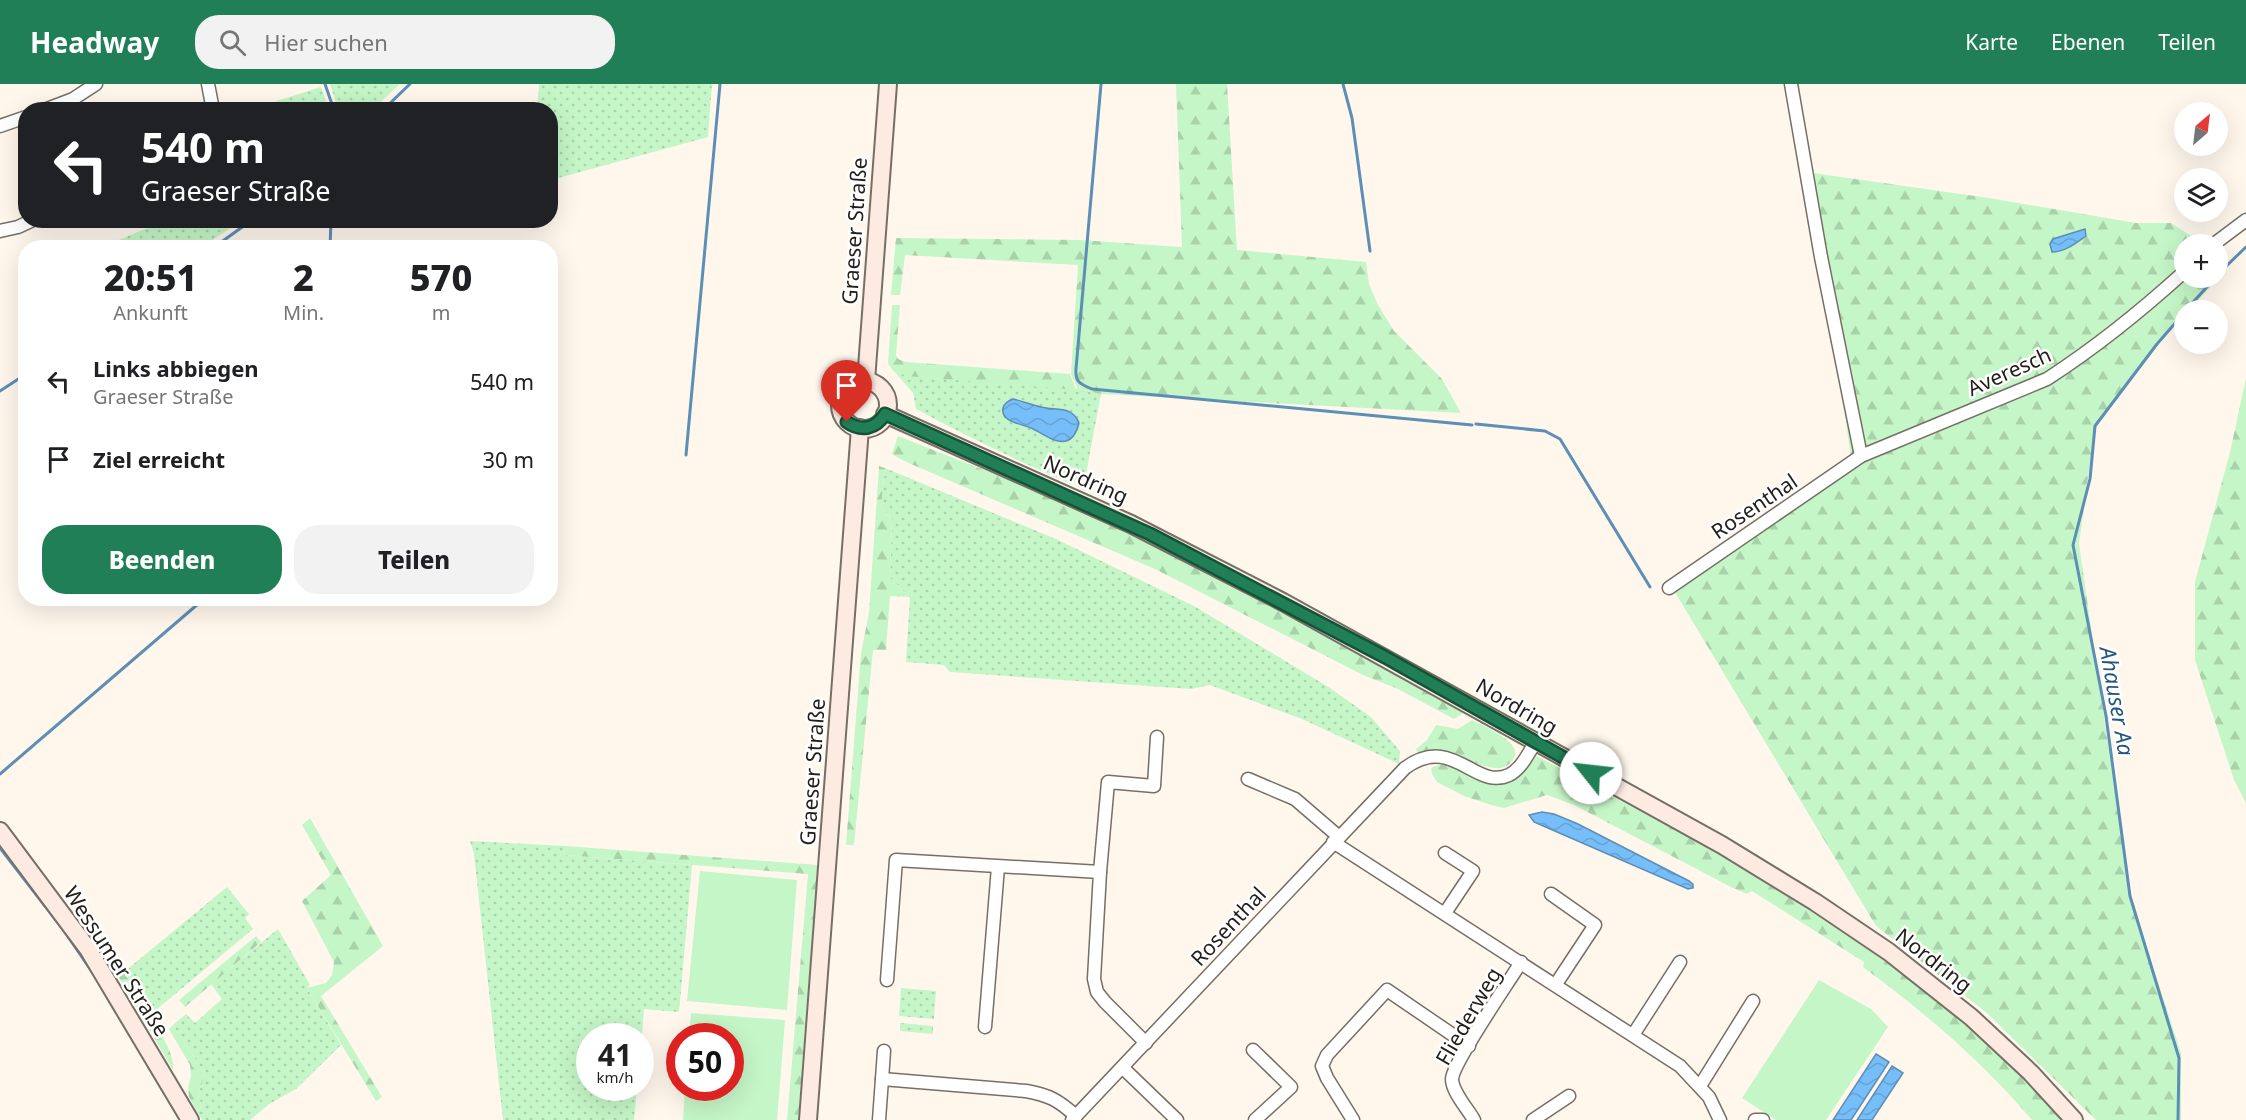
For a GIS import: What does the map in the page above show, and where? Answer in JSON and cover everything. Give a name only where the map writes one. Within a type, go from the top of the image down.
[{"type":"main road","name":"Graeser Straße","points":[[866,381],[888,84]]},
{"type":"main road","points":[[866,381],[879,387],[884,393],[887,400],[885,414],[875,426],[860,428],[847,422],[840,409],[842,395],[852,384],[866,381]]},
{"type":"main road","name":"Nordring","points":[[885,414],[1141,529],[1293,607],[1722,845],[1815,902],[1889,952],[1971,1017],[2031,1074],[2074,1120]]},
{"type":"main road","name":"Graeser Straße","points":[[808,1120],[860,428]]},
{"type":"main road","name":"Wessumer Straße","points":[[0,831],[88,949],[190,1120]]},
{"type":"street","points":[[65,102],[96,84]]},
{"type":"street","points":[[208,84],[211,102]]},
{"type":"street","points":[[1791,84],[1821,257],[1861,456]]},
{"type":"street","points":[[0,126],[18,120]]},
{"type":"street","points":[[2227,234],[2246,220]]},
{"type":"street","points":[[0,231],[18,227]]},
{"type":"street","name":"Averesch","points":[[1861,456],[2047,379],[2066,367],[2174,281]]},
{"type":"street","name":"Rosenthal","points":[[1669,588],[1861,456]]},
{"type":"street","points":[[1146,1043],[1097,992],[1094,979],[1108,782],[1154,786],[1158,737]]},
{"type":"street","name":"Rosenthal","points":[[882,1079],[1026,1090],[1059,1101],[1074,1118],[1405,768],[1424,757],[1440,756],[1489,776],[1500,777],[1510,775],[1517,769],[1535,743]]},
{"type":"street","points":[[1248,779],[1295,799],[1336,839],[1445,914],[1680,1066],[1709,1097],[1720,1120]]},
{"type":"street","points":[[1445,853],[1473,871],[1445,914]]},
{"type":"street","points":[[887,980],[896,861],[1100,872]]},
{"type":"street","points":[[985,1027],[998,867]]},
{"type":"street","points":[[1551,894],[1595,925],[1556,984]]},
{"type":"street","name":"Fliederweg","points":[[1474,1120],[1453,1086],[1452,1078],[1468,1046],[1521,962]]},
{"type":"street","points":[[1634,1035],[1680,962]]},
{"type":"street","points":[[1353,1120],[1322,1066],[1327,1055],[1387,990],[1468,1046]]},
{"type":"street","points":[[1700,1086],[1753,1002]]},
{"type":"street","points":[[1253,1050],[1291,1087],[1255,1120]]},
{"type":"street","points":[[879,1120],[884,1051]]},
{"type":"street","points":[[1123,1068],[1177,1120]]},
{"type":"street","points":[[1533,1120],[1569,1096]]},
{"type":"street","points":[[1755,1120],[1762,1120]]},
{"type":"green space","points":[[330,84],[400,84],[381,102],[336,102]]},
{"type":"green space","points":[[539,84],[712,84],[708,137],[558,178],[558,102],[538,102]]},
{"type":"green space","points":[[1176,84],[1227,84],[1237,250],[1366,262],[1369,284],[1378,305],[1394,331],[1442,379],[1461,413],[1101,394],[1078,389],[1071,374],[1078,265],[905,255],[900,295],[891,295],[896,238],[1080,240],[1182,247]]},
{"type":"green space","points":[[321,87],[326,102],[274,102]]},
{"type":"green space","points":[[1813,173],[1989,198],[2136,223],[2171,223],[2188,234],[2174,234],[2174,288],[2209,288],[2198,300],[2174,300],[2174,326],[2157,344],[2095,426],[2079,544],[2130,896],[2181,1053],[2181,1120],[2096,1120],[1987,1013],[1876,926],[1673,589],[1851,459]]},
{"type":"green space","points":[[147,228],[230,228],[212,240],[119,240]]},
{"type":"green space","points":[[892,305],[900,305],[896,355],[898,359],[906,362],[1070,374],[1076,390],[906,376],[893,370],[888,364]]},
{"type":"green space","points":[[893,370],[920,377],[1078,389],[1101,394],[1086,474],[1071,484],[992,448],[916,409],[913,393]]},
{"type":"green space","points":[[2246,378],[2246,803],[2234,780],[2195,660],[2195,582],[2230,452]]},
{"type":"green space","points":[[898,436],[1038,492],[1147,542],[1254,597],[1463,713],[1454,719],[1155,569],[904,461],[892,454]]},
{"type":"green space","points":[[879,466],[885,468],[881,508],[892,519],[890,578],[910,597],[890,596],[886,650],[873,650],[854,845],[846,845],[861,653],[869,613]]},
{"type":"green space","points":[[885,468],[1056,539],[1194,606],[1330,688],[1371,717],[1400,751],[1399,764],[1302,719],[1210,685],[1191,689],[950,672],[944,665],[906,662],[910,597],[890,578],[892,519],[881,508]]},
{"type":"green space","points":[[1472,720],[1511,743],[1515,756],[1508,765],[1492,768],[1440,750],[1418,755],[1416,749],[1427,740],[1436,725],[1458,729]]},
{"type":"green space","points":[[1537,756],[1741,865],[1901,972],[1973,1030],[2022,1076],[2062,1120],[2032,1120],[1973,1058],[1930,1020],[1863,967],[1864,962],[1752,891],[1747,894],[1733,888],[1574,805],[1547,795],[1504,808],[1491,805],[1464,796],[1437,782],[1431,768],[1439,765],[1456,766],[1498,783],[1516,777]]},
{"type":"green space","points":[[310,818],[383,946],[321,996],[382,1097],[376,1101],[307,988],[326,983],[332,975],[334,962],[302,901],[331,875],[302,825]]},
{"type":"green space","points":[[470,841],[566,846],[564,855],[692,865],[679,1012],[644,1009],[643,1023],[576,1023],[576,1101],[636,1101],[634,1120],[503,1120],[474,854]]},
{"type":"green space","points":[[566,846],[818,865],[798,1120],[787,1120],[808,874],[564,855]]},
{"type":"green space","points":[[700,871],[797,880],[787,1010],[687,1001]]},
{"type":"green space","points":[[227,887],[249,914],[245,918],[253,929],[150,1015],[124,972]]},
{"type":"green space","points":[[278,929],[310,985],[307,988],[341,1045],[296,1089],[269,1104],[250,1120],[202,1120],[196,1110],[202,1106],[198,1095],[205,1074],[173,1025],[186,1014],[195,1023],[222,999],[211,984]]},
{"type":"green space","points":[[256,936],[261,942],[185,1007],[179,1000]]},
{"type":"green space","points":[[124,972],[169,1049],[173,1070],[118,976]]},
{"type":"green space","points":[[1819,980],[1871,1009],[1888,1027],[1826,1120],[1776,1120],[1742,1098]]},
{"type":"green space","points":[[901,988],[936,991],[934,1019],[899,1016]]},
{"type":"green space","points":[[691,1013],[785,1020],[777,1120],[683,1120],[684,1101],[744,1101],[744,1023],[690,1023]]},
{"type":"green space","points":[[900,1023],[933,1026],[933,1034],[900,1031]]},
{"type":"green space","points":[[173,1025],[205,1074],[198,1095],[202,1106],[196,1110],[189,1097],[190,1065],[169,1029]]},
{"type":"water","points":[[2085,229],[2086,236],[2066,249],[2052,252],[2050,244],[2053,239]]},
{"type":"water","points":[[1013,399],[1072,413],[1079,423],[1075,434],[1066,441],[1057,441],[1008,419],[1003,413],[1003,408],[1006,402]]},
{"type":"water","points":[[1542,812],[1554,814],[1578,824],[1689,881],[1693,884],[1693,888],[1688,889],[1534,822],[1529,815]]},
{"type":"water","points":[[1876,1054],[1889,1062],[1851,1120],[1833,1120]]},
{"type":"water","points":[[1892,1066],[1903,1073],[1872,1120],[1857,1120]]},
{"type":"waterway","points":[[325,84],[331,102]]},
{"type":"waterway","points":[[391,102],[410,84]]},
{"type":"waterway","points":[[686,455],[720,84]]},
{"type":"waterway","points":[[1101,84],[1076,369],[1079,382],[1092,389],[1472,425]]},
{"type":"waterway","points":[[1343,84],[1352,118],[1370,251]]},
{"type":"waterway","points":[[224,240],[241,228]]},
{"type":"waterway","points":[[330,240],[331,228]]},
{"type":"waterway","name":"Ahauser Aa","points":[[2228,264],[2246,247]]},
{"type":"waterway","name":"Ahauser Aa","points":[[2195,300],[2206,288]]},
{"type":"waterway","name":"Ahauser Aa","points":[[2174,324],[2095,426],[2090,479],[2073,545],[2106,716],[2130,896],[2179,1058],[2178,1120]]},
{"type":"waterway","points":[[0,391],[18,379]]},
{"type":"waterway","points":[[1476,424],[1545,431],[1560,439],[1650,587]]},
{"type":"waterway","points":[[0,774],[196,606]]},
{"type":"waterway","points":[[0,848],[62,928],[97,979]]},
{"type":"route","points":[[847,422],[860,428],[868,428],[875,426],[885,414],[1131,524],[1405,668],[1591,773]]}]
